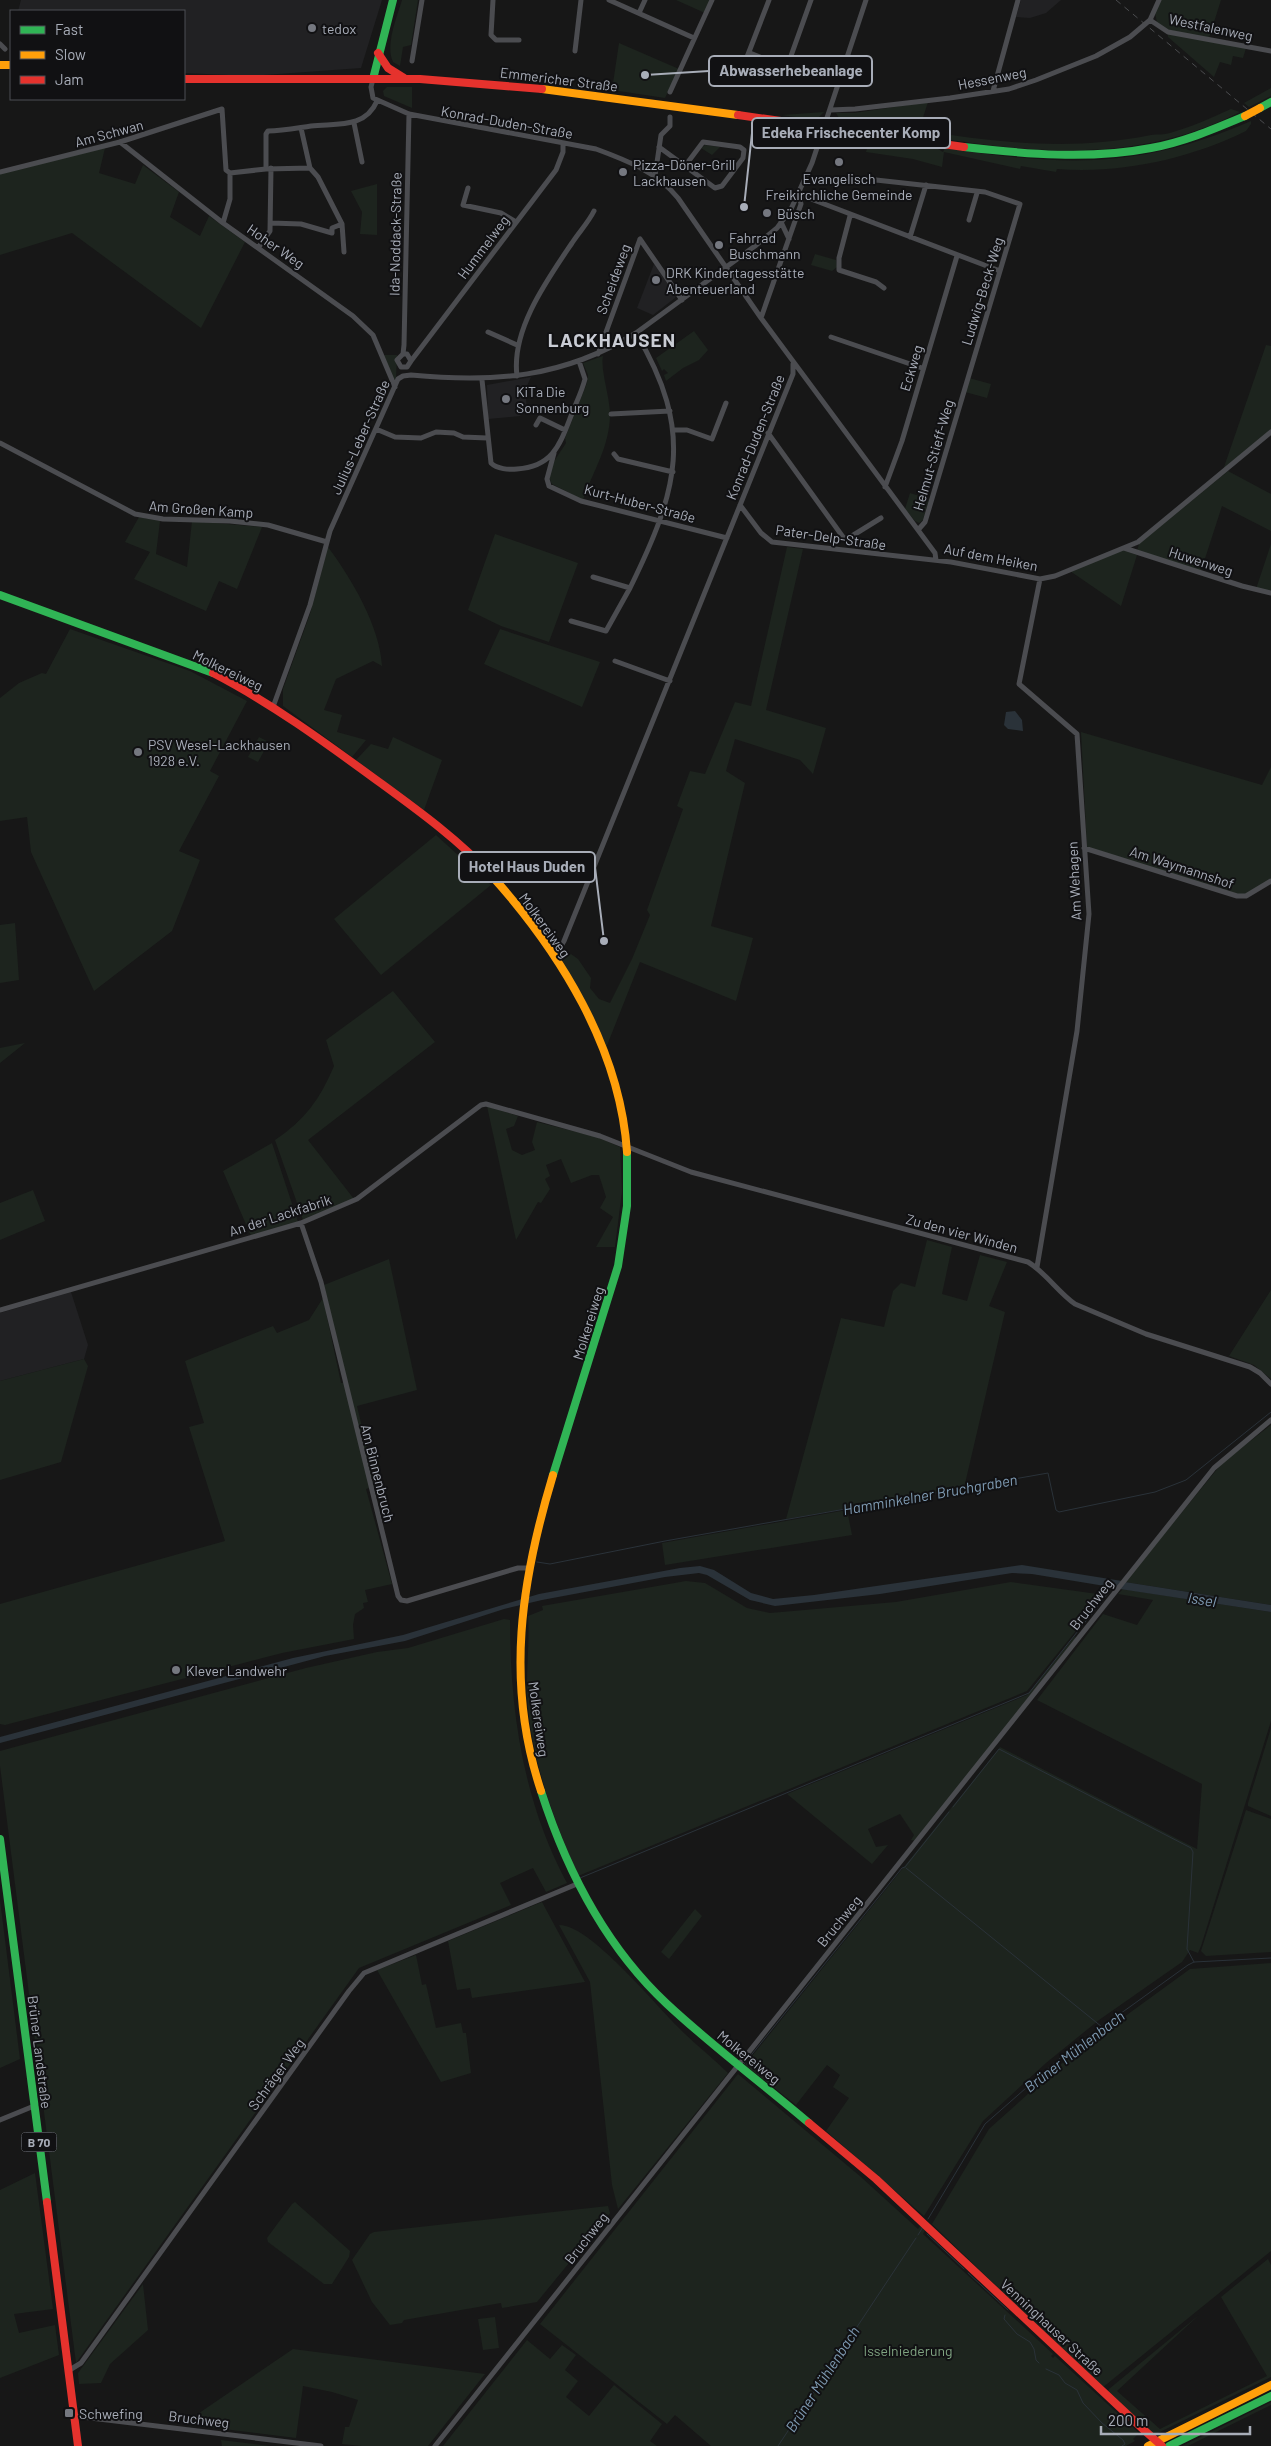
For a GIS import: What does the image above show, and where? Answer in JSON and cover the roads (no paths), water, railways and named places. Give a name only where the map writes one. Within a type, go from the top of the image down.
[{"type":"main road","points":[[373,79],[392,0]]},
{"type":"main road","points":[[378,53],[388,68],[406,79]]},
{"type":"main road","name":"Emmericher Straße","points":[[185,78],[241,81],[406,79],[532,88],[987,150],[1048,156],[1107,155],[1155,148],[1198,136],[1245,116],[1271,102]]},
{"type":"main road","name":"Molkereiweg","points":[[0,595],[212,673],[273,707],[425,817],[463,848],[519,908],[554,958],[580,1001],[598,1041],[618,1097],[628,1171],[627,1218],[618,1266],[538,1528],[528,1568],[522,1609],[520,1677],[528,1741],[544,1807],[556,1842],[577,1884],[606,1932],[645,1982],[687,2023],[876,2179],[924,2224]]},
{"type":"main road","name":"Brüner Landstraße","points":[[0,1839],[78,2446]]},
{"type":"main road","name":"Venninghauser Straße","points":[[924,2224],[1162,2446]]},
{"type":"main road","points":[[1148,2446],[1271,2385]]},
{"type":"main road","points":[[1169,2446],[1271,2396]]},
{"type":"street","points":[[412,61],[422,0]]},
{"type":"street","points":[[494,0],[491,35],[496,40],[520,40]]},
{"type":"street","points":[[574,51],[581,0]]},
{"type":"street","points":[[609,0],[694,38]]},
{"type":"street","points":[[639,13],[645,0]]},
{"type":"street","points":[[670,92],[712,0]]},
{"type":"street","points":[[769,0],[749,55],[787,67],[812,78]]},
{"type":"street","points":[[787,67],[811,0]]},
{"type":"street","name":"Julius-Leber-Straße","points":[[273,707],[305,620],[327,542],[398,379],[403,376],[482,380],[516,376],[553,369],[598,354],[636,333],[755,246],[781,222],[798,194],[824,128],[866,0]]},
{"type":"street","points":[[993,91],[1018,0]]},
{"type":"street","name":"Hessenweg","points":[[830,110],[872,108],[993,91],[1036,80],[1096,56],[1130,37],[1150,20],[1159,0]]},
{"type":"street","name":"Westfalenweg","points":[[1150,20],[1168,32],[1271,51]]},
{"type":"street","points":[[0,44],[5,49]]},
{"type":"street","points":[[258,248],[270,231],[271,223],[266,134],[268,131],[338,126],[354,123],[368,114],[377,101],[371,94],[373,79]]},
{"type":"street","name":"Konrad-Duden-Straße","points":[[377,101],[410,114],[456,125],[596,149],[620,158],[655,176],[678,198],[792,361],[793,374],[564,941],[554,958]]},
{"type":"street","name":"Am Schwan","points":[[0,172],[120,142],[222,109],[226,170],[230,173]]},
{"type":"street","name":"Ida-Noddack-Straße","points":[[410,114],[403,354],[397,360],[401,367],[407,367],[411,361]]},
{"type":"street","points":[[655,176],[661,135],[670,126],[670,117]]},
{"type":"street","points":[[354,123],[362,162]]},
{"type":"street","points":[[301,128],[310,168],[318,178],[342,224],[344,252]]},
{"type":"street","name":"Hoher Weg","points":[[120,142],[223,223],[341,306],[370,332],[395,387]]},
{"type":"street","points":[[659,147],[715,188],[720,188],[743,158],[744,150],[740,147],[703,142],[685,166]]},
{"type":"street","name":"Hummelweg","points":[[411,361],[556,170],[563,152],[563,143]]},
{"type":"street","points":[[223,223],[230,199],[230,173],[268,168],[310,168]]},
{"type":"street","points":[[864,181],[926,185],[977,193],[969,220]]},
{"type":"street","points":[[910,237],[926,185]]},
{"type":"street","points":[[468,188],[463,205],[501,213],[516,222]]},
{"type":"street","name":"Ludwig-Beck-Weg","points":[[965,384],[1020,204],[985,192],[977,193]]},
{"type":"street","points":[[798,194],[850,216],[1000,271]]},
{"type":"street","points":[[761,318],[801,204],[798,194]]},
{"type":"street","points":[[516,376],[517,345],[524,324],[570,245],[594,211]]},
{"type":"street","points":[[850,216],[839,258],[839,270],[876,282],[884,288]]},
{"type":"street","points":[[781,222],[789,239]]},
{"type":"street","points":[[271,223],[301,224],[344,234]]},
{"type":"street","points":[[329,232],[332,228],[342,224]]},
{"type":"street","name":"Scheideweg","points":[[598,354],[640,239],[682,300]]},
{"type":"street","name":"Eckweg","points":[[885,487],[902,442],[922,368],[957,256]]},
{"type":"street","points":[[488,332],[517,345]]},
{"type":"street","points":[[571,621],[606,631],[630,588],[660,520],[668,495],[673,472],[675,448],[670,411],[661,380],[636,333]]},
{"type":"street","points":[[831,337],[922,368]]},
{"type":"street","points":[[403,354],[410,357],[411,361]]},
{"type":"street","points":[[482,380],[491,463],[494,466],[515,470],[528,468],[540,463],[554,453],[565,430],[585,379],[579,361]]},
{"type":"street","name":"Auf dem Heiken","points":[[792,361],[935,553],[936,560],[1040,579],[1055,576],[1097,557],[1138,542],[1271,432]]},
{"type":"street","name":"Helmut-Stieff-Weg","points":[[918,530],[925,522],[965,384]]},
{"type":"street","points":[[673,430],[687,430],[712,439],[726,403]]},
{"type":"street","points":[[611,414],[670,411]]},
{"type":"street","points":[[536,425],[540,418],[565,430]]},
{"type":"street","points":[[376,429],[395,437],[422,438],[436,432],[454,433],[463,437],[487,438]]},
{"type":"street","points":[[768,433],[843,537],[847,539],[853,536],[881,518]]},
{"type":"street","name":"Am Großen Kamp","points":[[0,443],[135,514],[162,519],[230,521],[268,525],[327,542]]},
{"type":"street","name":"Kurt-Huber-Straße","points":[[554,453],[554,462],[547,479],[549,486],[581,501],[727,538]]},
{"type":"street","points":[[614,454],[618,459],[673,472]]},
{"type":"street","name":"Pater-Delp-Straße","points":[[740,505],[761,533],[772,542],[936,560]]},
{"type":"street","name":"Huwenweg","points":[[1124,548],[1256,591],[1271,593]]},
{"type":"street","points":[[593,577],[630,588]]},
{"type":"street","name":"Am Wehagen","points":[[1037,1267],[1077,1031],[1089,914],[1077,734],[1019,684],[1040,579]]},
{"type":"street","points":[[615,661],[670,681]]},
{"type":"street","name":"Am Waymannshof","points":[[1084,848],[1237,896],[1246,896],[1271,881]]},
{"type":"street","name":"An der Lackfabrik","points":[[0,1310],[300,1223],[357,1199],[480,1105],[491,1105],[626,1145]]},
{"type":"street","name":"Zu den vier Winden","points":[[626,1145],[691,1172],[1028,1262],[1037,1267],[1075,1304],[1146,1334],[1250,1367],[1260,1373],[1271,1384]]},
{"type":"street","name":"Am Binnenbruch","points":[[300,1223],[321,1282],[398,1596],[401,1600],[407,1602],[518,1568],[528,1568]]},
{"type":"street","name":"Bruchweg","points":[[435,2446],[1214,1468],[1271,1420]]},
{"type":"street","name":"Schräger Weg","points":[[68,2371],[82,2363],[358,1978],[371,1969],[577,1884]]},
{"type":"street","points":[[0,2120],[34,2106]]},
{"type":"street","name":"Bruchweg","points":[[74,2416],[321,2446]]},
{"type":"water","points":[[1015,711],[1022,720],[1023,731],[1008,729],[1004,725],[1006,712]]},
{"type":"water","points":[[1022,1565],[1122,1581],[1117,1588],[1032,1574],[1012,1573],[880,1594],[775,1606],[750,1600],[707,1575],[699,1573],[665,1577],[504,1609],[405,1641],[325,1656],[0,1743],[0,1737],[293,1658],[403,1635],[539,1594],[680,1568],[700,1566],[714,1570],[751,1593],[773,1599],[814,1595]]},
{"type":"water","name":"Issel","points":[[1125,1582],[1271,1605],[1271,1612],[1120,1589]]},
{"type":"waterway","name":"Hamminkelner Bruchgraben","points":[[537,1562],[550,1564],[665,1541],[1048,1473],[1056,1510],[1059,1512],[1155,1492],[1186,1480],[1271,1412]]},
{"type":"waterway","points":[[580,1878],[1029,1693],[1108,1593]]},
{"type":"waterway","points":[[953,1807],[999,1749],[1191,1848],[1193,1852],[1187,1949],[1194,1962]]},
{"type":"waterway","points":[[744,2064],[949,1812]]},
{"type":"waterway","points":[[906,1868],[1102,2027]]},
{"type":"waterway","name":"Brüner Mühlenbach","points":[[928,2219],[985,2124],[1067,2052],[1194,1962],[1271,1958]]},
{"type":"waterway","name":"Brüner Mühlenbach","points":[[918,2235],[923,2227]]},
{"type":"waterway","points":[[927,2234],[964,2269]]},
{"type":"waterway","name":"Brüner Mühlenbach","points":[[778,2446],[916,2238]]},
{"type":"waterway","points":[[968,2273],[1008,2310]]},
{"type":"waterway","points":[[1005,2315],[1004,2319],[1017,2334],[1030,2342],[1034,2349],[1036,2360],[1039,2363]]},
{"type":"waterway","points":[[1046,2369],[1059,2375],[1065,2383],[1077,2390],[1083,2403],[1102,2423],[1123,2440],[1125,2444],[1122,2446]]},
{"type":"railway","points":[[1116,0],[1271,129]]},
{"type":"place","name":"tedox","points":[[312,28]]},
{"type":"place","name":"Abwasserhebeanlage","points":[[645,75]]},
{"type":"place","name":"Evangelisch Freikirchliche Gemeinde","points":[[839,162]]},
{"type":"place","name":"Pizza-Döner-Grill Lackhausen","points":[[623,172]]},
{"type":"place","name":"Edeka Frischecenter Komp","points":[[744,207]]},
{"type":"place","name":"Büsch","points":[[767,213]]},
{"type":"place","name":"Fahrrad Buschmann","points":[[719,245]]},
{"type":"place","name":"DRK Kindertagesstätte Abenteuerland","points":[[656,280]]},
{"type":"place","name":"KiTa Die Sonnenburg","points":[[506,399]]},
{"type":"place","name":"PSV Wesel-Lackhausen 1928 e.V.","points":[[138,752]]},
{"type":"place","name":"Hotel Haus Duden","points":[[604,941]]},
{"type":"place","name":"Klever Landwehr","points":[[176,1670]]},
{"type":"place","name":"Schwefing","points":[[69,2413]]},
{"type":"district","name":"LACKHAUSEN","points":[[612,339]]},
{"type":"park label","name":"Isselniederung","points":[[908,2350]]}]
